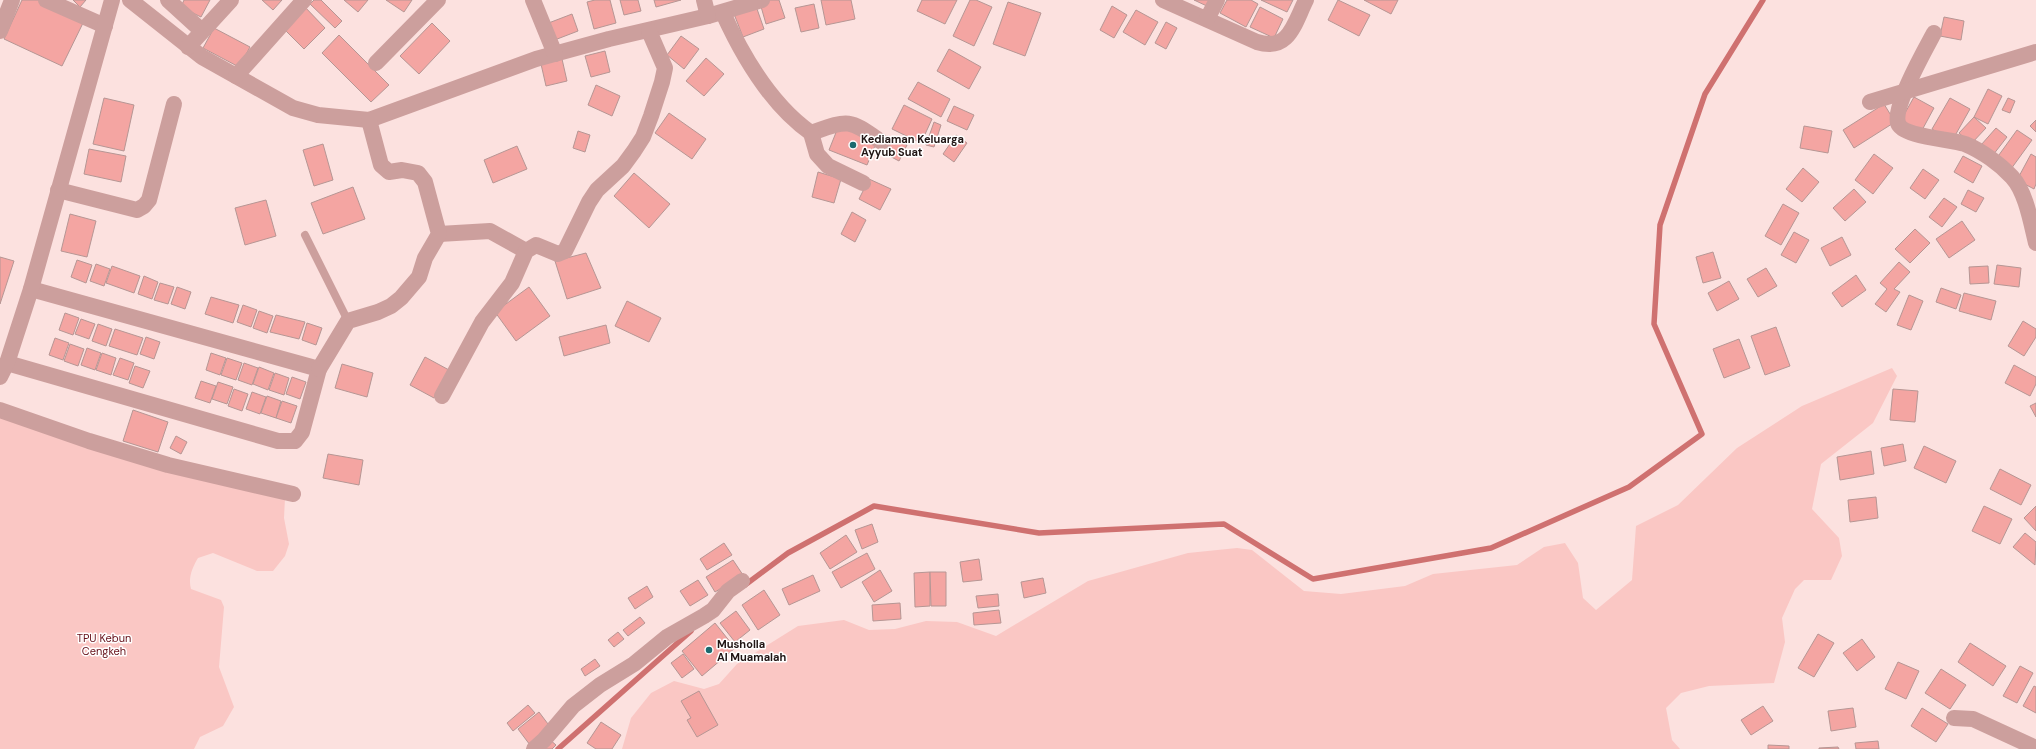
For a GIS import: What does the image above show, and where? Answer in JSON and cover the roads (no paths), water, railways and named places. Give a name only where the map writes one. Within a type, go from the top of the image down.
[{"type":"street","points":[[0,31],[12,0]]},
{"type":"street","points":[[46,0],[105,26]]},
{"type":"street","points":[[112,0],[31,289],[4,370],[286,442],[295,441],[302,432],[319,369],[348,321],[378,312],[391,306],[401,298],[418,277],[425,258],[439,234],[425,182],[418,173],[402,170],[389,172],[381,165],[369,120]]},
{"type":"street","points":[[130,0],[188,48],[214,65],[293,108],[318,115],[369,120],[536,59],[609,39],[649,31],[715,14],[762,0]]},
{"type":"street","points":[[168,0],[202,31]]},
{"type":"street","points":[[188,48],[231,0]]},
{"type":"street","points":[[236,76],[304,0]]},
{"type":"street","points":[[376,63],[438,0]]},
{"type":"street","points":[[532,0],[555,54]]},
{"type":"street","points":[[704,0],[781,106],[799,125],[811,133],[817,154],[828,166],[863,182]]},
{"type":"street","points":[[1163,0],[1257,42],[1272,46],[1283,41],[1291,31],[1306,0]]},
{"type":"street","points":[[1207,19],[1217,0]]},
{"type":"street","points":[[442,396],[482,322],[512,283],[526,251],[536,245],[558,254],[564,251],[580,218],[597,190],[623,166],[643,137],[662,82],[665,68],[649,31]]},
{"type":"street","points":[[1934,33],[1905,91],[1898,116],[1898,123],[1902,130],[1964,144],[1994,161],[2013,178],[2026,204],[2036,243]]},
{"type":"street","points":[[1870,102],[2036,52]]},
{"type":"street","points":[[58,190],[138,210],[144,206],[149,200],[174,104]]},
{"type":"street","points":[[811,133],[846,122],[862,128],[883,143]]},
{"type":"street","points":[[439,234],[490,231],[526,251]]},
{"type":"street","points":[[31,289],[319,369]]},
{"type":"street","points":[[0,410],[89,441],[168,465],[293,494]]},
{"type":"street","points":[[534,749],[544,740],[573,706],[634,664],[667,637],[713,610],[728,591],[742,581]]},
{"type":"street","points":[[1954,718],[1973,719],[2036,748]]},
{"type":"lane","points":[[305,235],[348,321]]},
{"type":"waterway","points":[[745,585],[788,553],[874,506],[1039,533],[1224,524],[1313,579],[1491,548],[1629,487],[1702,434],[1654,324],[1660,225],[1705,94],[1763,0]]},
{"type":"waterway","points":[[558,749],[691,631]]},
{"type":"place","name":"Kediaman Keluarga Ayyub Suat","points":[[853,145]]},
{"type":"place","name":"Musholla Al Muamalah","points":[[709,650]]},
{"type":"park label","name":"TPU Kebun Cengkeh","points":[[104,644]]}]
